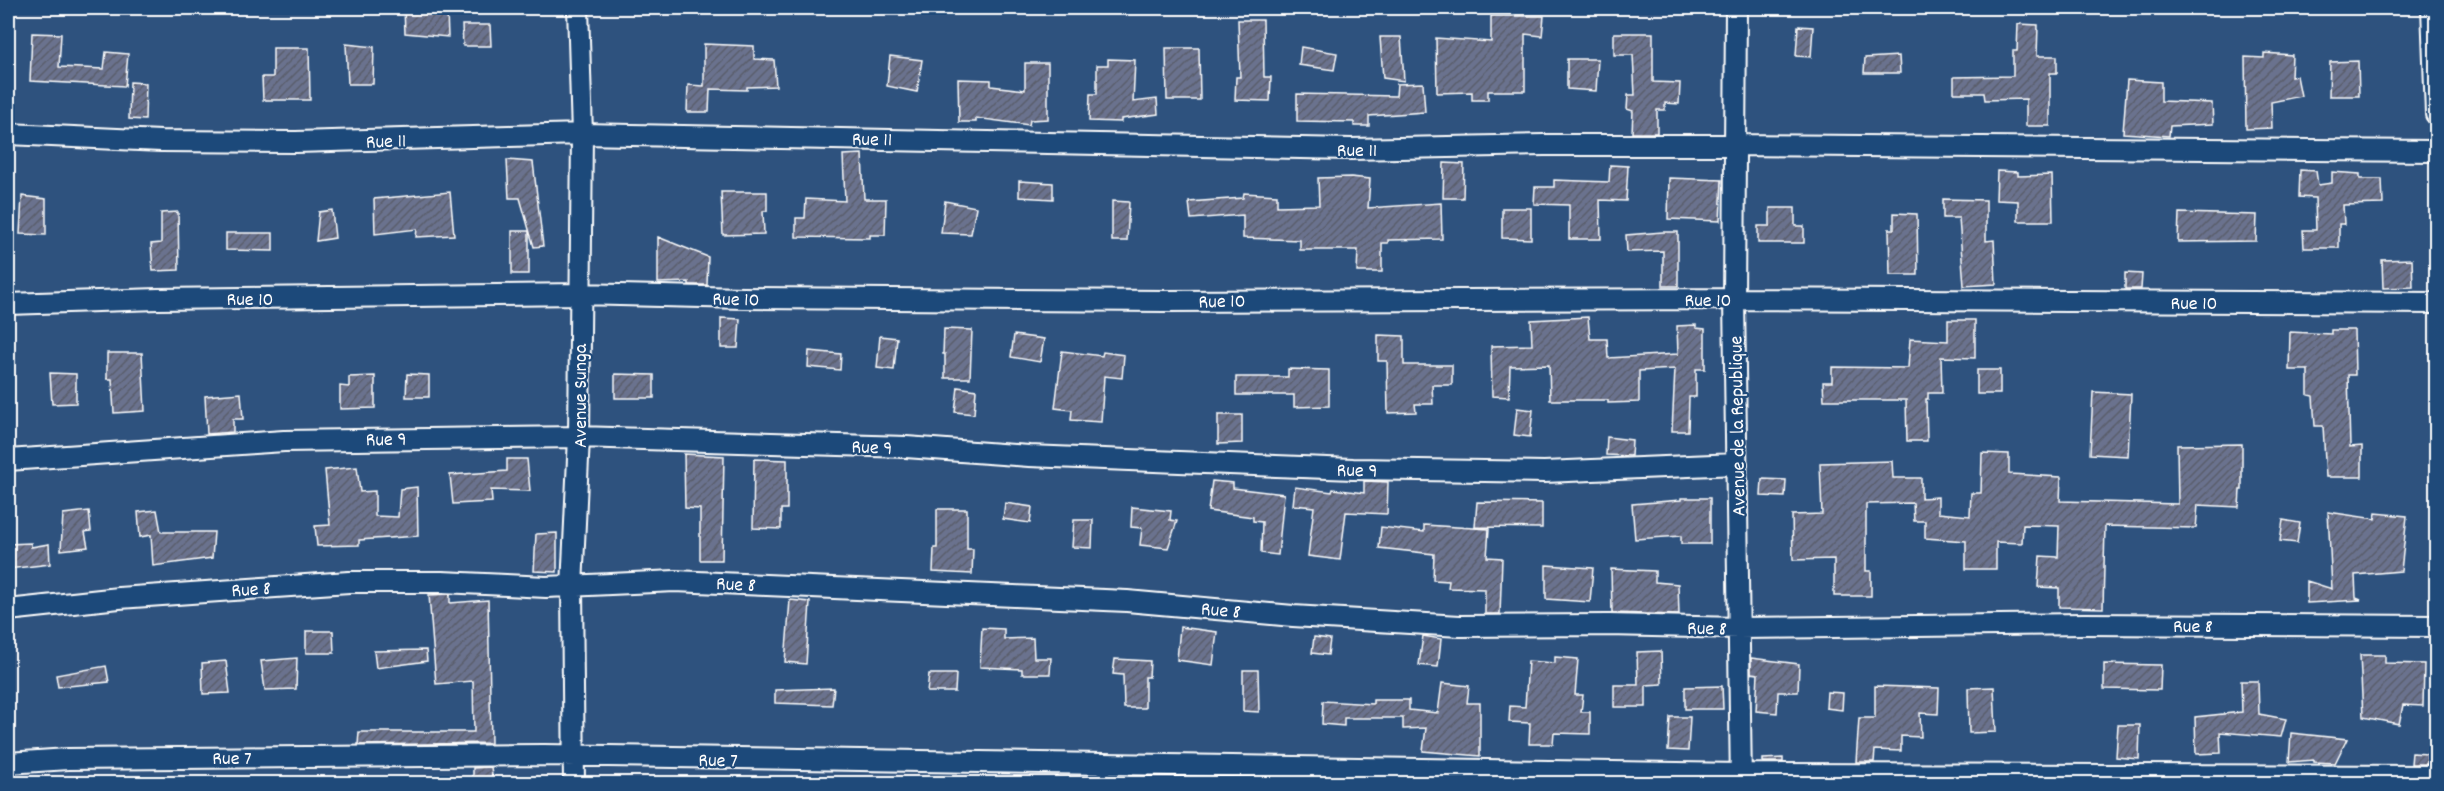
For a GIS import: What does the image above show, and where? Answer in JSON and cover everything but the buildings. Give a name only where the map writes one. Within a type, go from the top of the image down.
[{"type":"street","name":"Avenue Sunga","points":[[574,783],[576,756],[572,586],[579,437],[582,134],[578,8]]},
{"type":"street","name":"Avenue de la Republique","points":[[1736,8],[1734,299],[1741,779]]},
{"type":"street","points":[[2434,19],[2436,114]]},
{"type":"street","name":"Rue 11","points":[[8,134],[161,141],[324,142],[582,134],[1350,149],[1544,145],[1736,145],[2436,151]]},
{"type":"street","name":"Rue 10","points":[[8,304],[158,299],[579,294],[1166,302],[1734,299],[2436,303]]},
{"type":"street","name":"Rue 9","points":[[8,460],[284,441],[579,437],[906,447],[1029,456],[1353,469],[1544,471],[1737,464]]},
{"type":"street","name":"Rue 8","points":[[8,609],[131,597],[349,582],[572,586],[696,581],[1127,601],[1293,616],[1460,626],[1610,625],[1738,628],[2084,624],[2436,626]]},
{"type":"street","name":"Rue 7","points":[[8,763],[68,759],[234,756],[576,756],[1741,779],[2436,776]]}]
